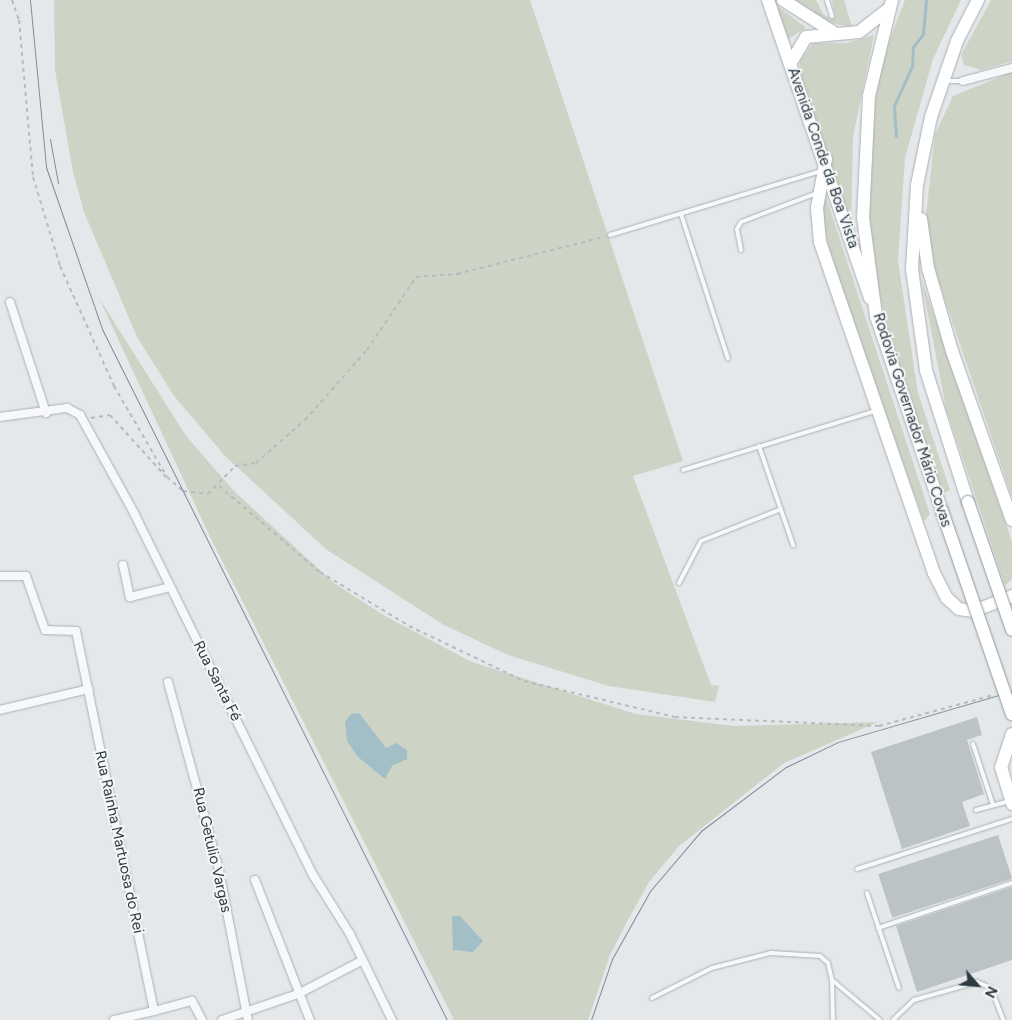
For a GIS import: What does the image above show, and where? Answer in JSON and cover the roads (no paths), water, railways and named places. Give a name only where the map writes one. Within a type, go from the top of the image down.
[{"type":"main road","name":"Avenida Conde da Boa Vista","points":[[768,0],[876,316]]},
{"type":"main road","points":[[783,0],[801,16],[840,35]]},
{"type":"main road","name":"Rodovia Governador Mário Covas","points":[[978,0],[942,80],[917,185],[912,269],[923,353],[968,502],[1012,630]]},
{"type":"main road","points":[[790,64],[806,37],[840,35],[864,29],[890,5]]},
{"type":"main road","name":"Rodovia Governador Mário Covas","points":[[890,5],[869,96],[863,162],[863,217],[876,316],[1012,714]]},
{"type":"main road","points":[[824,165],[820,193],[820,242],[877,410],[947,598],[959,609],[974,611],[1012,596]]},
{"type":"main road","points":[[917,185],[928,268],[1012,520]]},
{"type":"main road","points":[[1011,802],[1001,766],[1012,734]]},
{"type":"street","points":[[963,81],[1012,68]]},
{"type":"street","points":[[0,417],[46,412],[10,302]]},
{"type":"street","name":"Rua Santa Fé","points":[[46,412],[74,409],[84,421],[170,587],[314,875],[362,960],[392,1020]]},
{"type":"street","points":[[123,565],[130,597],[170,587]]},
{"type":"street","name":"Rua Rainha Martuosa do Rei","points":[[0,576],[26,576],[42,628],[72,628],[77,634],[154,1011]]},
{"type":"street","name":"Rua Getulio Vargas","points":[[168,682],[219,870],[246,1016]]},
{"type":"street","points":[[0,710],[89,689]]},
{"type":"street","points":[[254,880],[310,1020]]},
{"type":"street","points":[[222,1020],[246,1016],[298,994],[362,960]]},
{"type":"street","points":[[114,1020],[192,1001],[202,1020]]},
{"type":"lane","points":[[827,0],[832,16]]},
{"type":"lane","points":[[942,80],[963,81]]},
{"type":"lane","points":[[610,235],[681,214],[824,165]]},
{"type":"lane","points":[[741,250],[737,229],[741,222],[820,193]]},
{"type":"lane","points":[[681,214],[728,359]]},
{"type":"lane","points":[[683,470],[877,410]]},
{"type":"lane","points":[[759,446],[793,544]]},
{"type":"lane","points":[[678,583],[701,540],[781,509]]},
{"type":"lane","points":[[973,744],[993,805]]},
{"type":"lane","points":[[976,810],[1011,802]]},
{"type":"lane","points":[[857,869],[1012,819]]},
{"type":"lane","points":[[878,928],[1012,883]]},
{"type":"lane","points":[[866,893],[899,988]]},
{"type":"lane","points":[[652,998],[712,968],[771,953],[820,956],[828,962],[832,980],[833,1020]]},
{"type":"lane","points":[[832,980],[880,1020]]},
{"type":"lane","points":[[893,1020],[914,1000],[977,982],[991,988],[1004,1020]]},
{"type":"lane","points":[[900,1015],[900,1020]]},
{"type":"water","points":[[359,713],[386,748],[396,743],[407,750],[407,759],[392,766],[385,779],[358,757],[347,741],[345,722],[351,714]]},
{"type":"water","points":[[452,916],[460,916],[483,941],[473,952],[453,950]]},
{"type":"waterway","points":[[896,136],[894,106],[912,66],[913,47],[923,34],[926,0]]},
{"type":"tram line","points":[[30,0],[46,167],[102,329],[447,1020]]},
{"type":"tram line","points":[[50,139],[58,183]]},
{"type":"tram line","points":[[591,1020],[612,959],[650,891],[701,831],[786,767],[838,742],[1012,691]]}]
